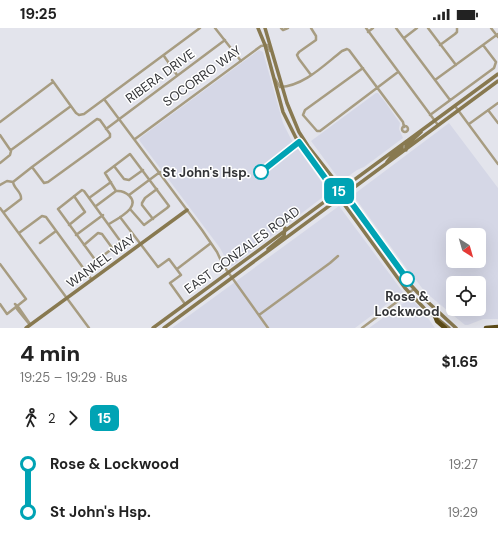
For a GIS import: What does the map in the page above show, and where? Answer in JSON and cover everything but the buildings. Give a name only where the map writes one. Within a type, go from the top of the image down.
[{"type":"highway","points":[[435,316],[437,321],[445,328]]},
{"type":"highway","points":[[486,328],[498,327]]},
{"type":"main road","points":[[258,28],[265,45],[280,102],[290,128],[302,147],[410,293],[449,328]]},
{"type":"main road","points":[[265,28],[292,117],[299,132],[415,289],[456,328]]},
{"type":"main road","name":"EAST GONZALES ROAD","points":[[154,328],[285,229],[498,74]]},
{"type":"main road","name":"EAST GONZALES ROAD","points":[[164,328],[267,252],[347,196],[385,165],[498,81]]},
{"type":"main road","points":[[406,150],[406,146],[420,134],[422,130]]},
{"type":"main road","points":[[385,165],[391,157],[402,148],[402,145]]},
{"type":"main road","name":"WANKEL WAY","points":[[26,328],[187,210]]},
{"type":"main road","points":[[267,252],[268,247],[284,236],[285,229]]},
{"type":"street","points":[[0,122],[53,81],[76,113],[80,115],[84,114],[200,28]]},
{"type":"street","points":[[215,28],[240,61]]},
{"type":"street","points":[[281,28],[283,30],[288,28]]},
{"type":"street","points":[[311,28],[316,36],[316,40],[297,55],[298,59],[311,75]]},
{"type":"street","points":[[366,28],[429,114],[433,122],[438,126]]},
{"type":"street","points":[[368,32],[373,28]]},
{"type":"street","points":[[396,28],[450,100]]},
{"type":"street","points":[[404,38],[417,28]]},
{"type":"street","points":[[428,28],[456,65]]},
{"type":"street","points":[[440,45],[455,34],[457,32],[457,28]]},
{"type":"street","points":[[435,80],[497,35],[491,28]]},
{"type":"street","name":"RIBERA DRIVE","points":[[106,128],[225,40]]},
{"type":"street","points":[[265,45],[268,46],[275,62]]},
{"type":"street","name":"SOCORRO WAY","points":[[135,139],[260,46],[265,45]]},
{"type":"street","points":[[429,114],[496,66],[496,62],[483,45]]},
{"type":"street","points":[[274,79],[279,87],[297,84],[342,51],[347,49],[351,51],[403,122],[404,127]]},
{"type":"street","points":[[164,56],[177,75]]},
{"type":"street","points":[[363,68],[306,110],[303,115],[314,128],[318,131],[398,72]]},
{"type":"street","points":[[104,99],[160,172],[211,243],[228,273],[268,328]]},
{"type":"street","points":[[469,124],[498,103]]},
{"type":"street","points":[[0,163],[11,154],[11,150],[71,106]]},
{"type":"street","points":[[455,106],[498,164]]},
{"type":"street","points":[[488,110],[498,123]]},
{"type":"street","points":[[0,186],[7,181],[14,182],[32,167],[97,120],[100,120],[110,134],[110,137],[48,182],[44,183],[32,167]]},
{"type":"street","points":[[0,135],[11,150]]},
{"type":"street","points":[[116,191],[106,175],[106,172],[130,155],[133,156],[168,206],[145,224],[142,223],[130,209]]},
{"type":"street","points":[[114,166],[124,180],[129,180],[143,170]]},
{"type":"street","points":[[129,195],[160,172]]},
{"type":"street","points":[[4,212],[21,199],[21,195],[14,186],[14,182]]},
{"type":"street","points":[[89,198],[111,182]]},
{"type":"street","points":[[153,219],[142,203],[157,189]]},
{"type":"street","points":[[82,190],[96,206],[121,241],[113,249],[97,260],[76,235],[58,209],[74,196],[82,190]]},
{"type":"street","points":[[96,206],[116,191],[123,191],[129,195],[132,202],[130,209],[109,224]]},
{"type":"street","points":[[69,225],[86,212],[74,196]]},
{"type":"street","points":[[0,208],[89,328]]},
{"type":"street","points":[[19,233],[42,216],[46,217],[92,280]]},
{"type":"street","points":[[76,235],[103,216]]},
{"type":"street","points":[[120,217],[158,267],[169,259],[181,275],[170,283],[185,304]]},
{"type":"street","points":[[40,243],[56,231]]},
{"type":"street","points":[[84,245],[98,233],[102,234],[113,249]]},
{"type":"street","points":[[176,269],[211,243]]},
{"type":"street","points":[[259,315],[338,256]]},
{"type":"street","points":[[0,264],[26,299],[16,305],[7,314],[0,305]]},
{"type":"street","points":[[362,328],[415,289]]},
{"type":"street","points":[[16,305],[17,309],[30,325]]},
{"type":"shaded area","points":[[259,50],[263,52],[283,123],[291,139],[328,191],[327,194],[232,266],[229,265],[220,248],[139,140]]},
{"type":"shaded area","points":[[378,93],[386,103],[400,123],[399,129],[403,138],[364,167],[343,180],[339,179],[311,141]]},
{"type":"shaded area","points":[[449,123],[498,188],[498,319],[483,319],[465,325],[454,316],[486,316],[486,276],[446,276],[446,309],[425,292],[416,280],[412,279],[410,273],[353,195]]},
{"type":"shaded area","points":[[339,206],[403,292],[355,328],[172,328]]},
{"type":"shaded area","points":[[411,299],[423,311],[435,328],[369,328]]},
{"type":"bus line","name":"15","points":[[261,172],[299,142],[336,193],[342,189],[407,279]]},
{"type":"place","name":"St John's Hsp.","points":[[261,172]]},
{"type":"place","name":"Rose & Lockwood","points":[[407,279]]}]
